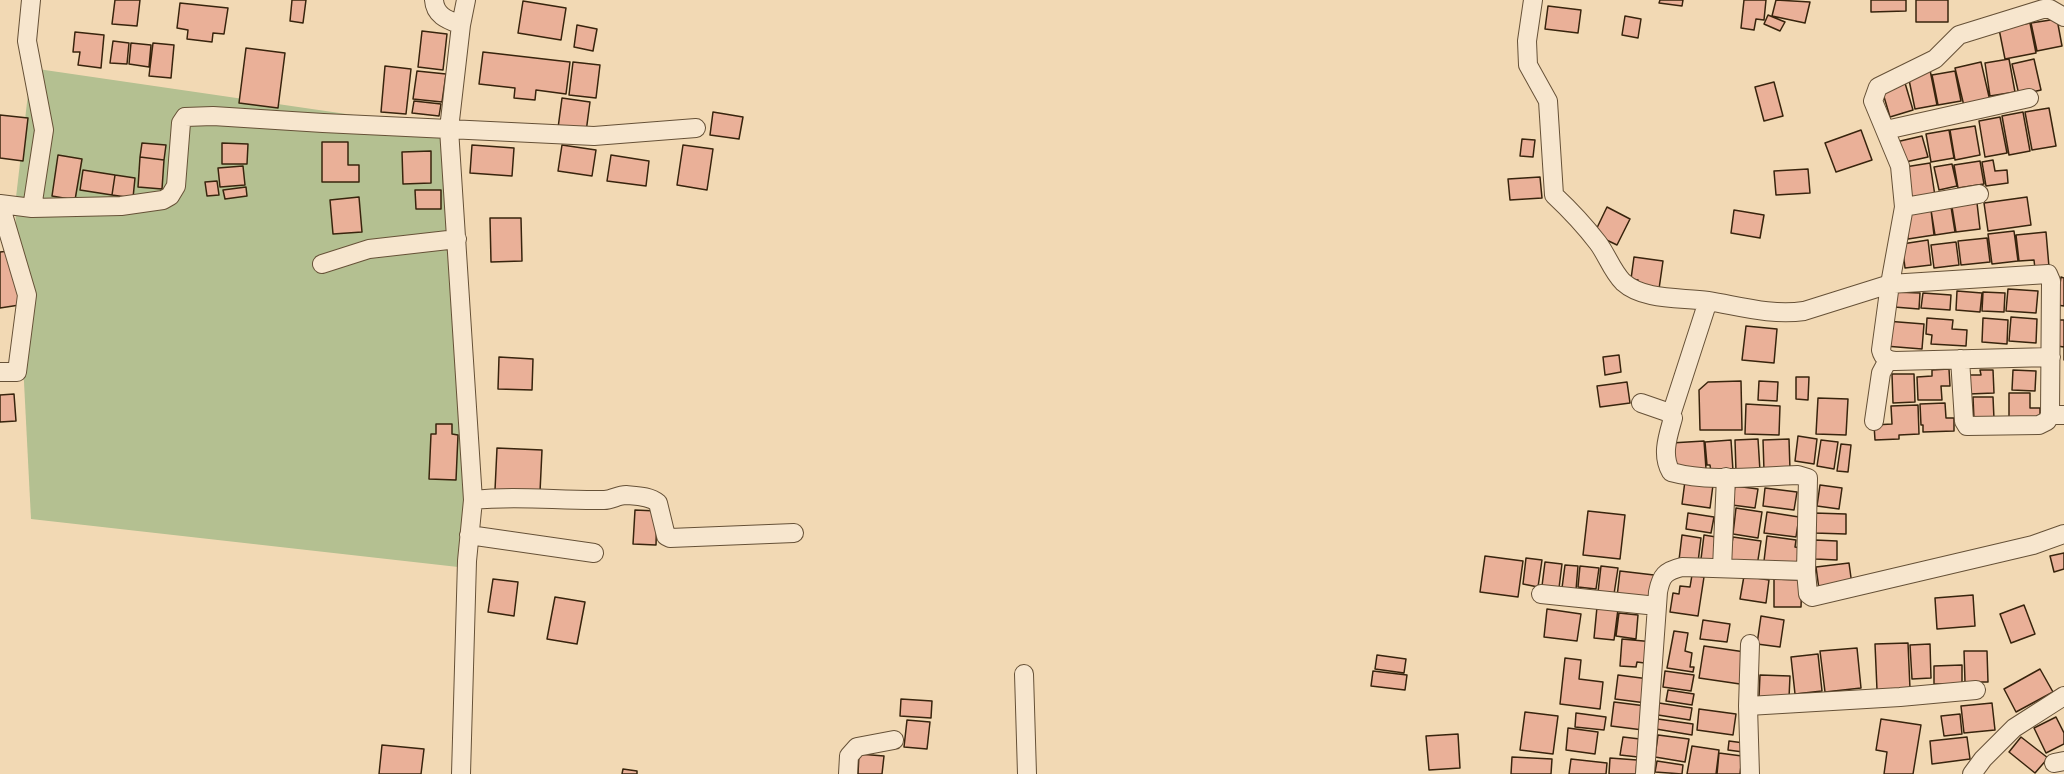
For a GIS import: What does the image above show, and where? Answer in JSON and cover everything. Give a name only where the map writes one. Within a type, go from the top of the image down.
[{"type":"street","points":[[31,0],[27,41],[44,130],[32,208]]},
{"type":"street","points":[[434,0],[439,14],[461,25]]},
{"type":"street","points":[[461,774],[466,561],[473,500],[449,129],[466,0]]},
{"type":"street","points":[[1533,0],[1527,41],[1528,65],[1548,101],[1554,195],[1573,213],[1599,244],[1624,283],[1657,296],[1708,301],[1742,309],[1793,313],[1890,284],[2048,274],[2051,281],[2051,357],[2057,415],[2039,425],[1967,426],[1964,421],[1960,359]]},
{"type":"street","points":[[2051,357],[1895,361],[1883,356],[1881,350],[1890,284],[1904,207],[1900,166],[1873,101],[1878,87],[1935,59],[1959,35],[2043,9],[2050,9],[2064,17]]},
{"type":"street","points":[[1886,130],[2029,98]]},
{"type":"street","points":[[0,372],[17,372],[27,295],[0,204],[32,208],[121,206],[167,198],[176,186],[181,123],[185,117],[213,116],[594,136],[696,128]]},
{"type":"street","points":[[1904,207],[1979,194]]},
{"type":"street","points":[[322,264],[369,249],[457,239]]},
{"type":"street","points":[[1671,415],[1708,301]]},
{"type":"street","points":[[1874,421],[1881,374],[1888,360]]},
{"type":"street","points":[[1641,403],[1667,411],[1673,418],[1665,450],[1667,466],[1671,472],[1683,475],[1726,477],[1798,475],[1808,478],[1806,571],[1808,594],[1814,598],[2032,545],[2064,534]]},
{"type":"street","points":[[1722,568],[1726,477]]},
{"type":"street","points":[[473,500],[520,497],[607,500],[628,495],[650,498],[658,503],[666,536],[670,538],[794,533]]},
{"type":"street","points":[[469,535],[594,553]]},
{"type":"street","points":[[1645,774],[1657,606],[1661,579],[1668,570],[1682,567],[1806,571]]},
{"type":"street","points":[[1541,594],[1657,606]]},
{"type":"street","points":[[1750,644],[1748,706],[1750,774]]},
{"type":"street","points":[[1024,674],[1027,774]]},
{"type":"street","points":[[1748,706],[1976,690]]},
{"type":"street","points":[[1972,774],[1983,759],[2014,728],[2064,696]]},
{"type":"street","points":[[848,774],[849,756],[856,747],[894,740]]},
{"type":"green space","points":[[31,68],[449,129],[467,568],[31,519],[15,206]]},
{"type":"building","points":[[115,0],[140,0],[137,26],[112,24]]},
{"type":"building","points":[[292,0],[306,0],[303,23],[290,21]]},
{"type":"building","points":[[1660,0],[1683,0],[1682,6],[1659,3]]},
{"type":"building","points":[[1744,0],[1766,0],[1764,20],[1756,19],[1754,30],[1741,28]]},
{"type":"building","points":[[1776,0],[1810,2],[1805,23],[1772,16]]},
{"type":"building","points":[[1871,0],[1906,0],[1906,11],[1871,12]]},
{"type":"building","points":[[1916,0],[1948,0],[1948,22],[1916,22]]},
{"type":"building","points":[[523,1],[566,8],[561,40],[518,33]]},
{"type":"building","points":[[180,3],[228,8],[224,34],[213,33],[212,42],[187,39],[188,30],[177,28]]},
{"type":"building","points":[[1548,6],[1581,10],[1578,33],[1545,29]]},
{"type":"building","points":[[1768,15],[1785,22],[1780,31],[1764,24]]},
{"type":"building","points":[[1625,16],[1641,19],[1638,38],[1622,35]]},
{"type":"building","points":[[2057,19],[2062,46],[2037,51],[2031,23]]},
{"type":"building","points":[[2030,23],[2036,53],[2005,59],[1999,29]]},
{"type":"building","points":[[577,25],[597,29],[593,51],[574,47]]},
{"type":"building","points":[[422,31],[447,34],[443,70],[418,67]]},
{"type":"building","points":[[75,32],[104,35],[101,68],[78,65],[80,52],[73,52]]},
{"type":"building","points":[[113,41],[129,43],[127,64],[110,63]]},
{"type":"building","points":[[131,43],[151,45],[149,67],[129,64]]},
{"type":"building","points":[[153,43],[174,45],[171,78],[149,76]]},
{"type":"building","points":[[246,48],[285,53],[278,108],[239,103]]},
{"type":"building","points":[[483,52],[570,62],[566,94],[536,90],[535,100],[514,98],[515,88],[479,84]]},
{"type":"building","points":[[2009,59],[2015,92],[1990,96],[1985,63]]},
{"type":"building","points":[[2034,59],[2041,90],[2019,95],[2012,64]]},
{"type":"building","points":[[573,62],[600,65],[596,98],[569,95]]},
{"type":"building","points":[[1981,62],[1990,101],[1964,106],[1955,68]]},
{"type":"building","points":[[385,66],[411,69],[406,114],[381,112]]},
{"type":"building","points":[[1930,70],[1937,105],[1915,109],[1908,75]]},
{"type":"building","points":[[417,71],[446,74],[442,102],[413,99]]},
{"type":"building","points":[[1955,71],[1961,101],[1938,105],[1932,75]]},
{"type":"building","points":[[1774,82],[1783,116],[1764,121],[1755,87]]},
{"type":"building","points":[[1905,83],[1913,110],[1890,117],[1882,90]]},
{"type":"building","points":[[562,98],[590,102],[586,132],[558,128]]},
{"type":"building","points":[[414,101],[441,104],[439,116],[412,113]]},
{"type":"building","points":[[2049,108],[2056,146],[2032,150],[2025,112]]},
{"type":"building","points":[[713,112],[743,117],[739,139],[710,135]]},
{"type":"building","points":[[2023,112],[2030,151],[2009,155],[2002,116]]},
{"type":"building","points":[[0,115],[28,118],[23,161],[0,158]]},
{"type":"building","points":[[2000,117],[2007,153],[1985,157],[1979,121]]},
{"type":"building","points":[[1975,126],[1980,155],[1955,160],[1950,130]]},
{"type":"building","points":[[1861,130],[1872,160],[1836,172],[1825,143]]},
{"type":"building","points":[[1949,130],[1954,158],[1931,162],[1926,134]]},
{"type":"building","points":[[1922,136],[1928,157],[1901,163],[1896,142]]},
{"type":"building","points":[[1522,139],[1535,140],[1533,157],[1520,156]]},
{"type":"building","points":[[322,142],[348,142],[348,165],[359,165],[359,182],[322,182]]},
{"type":"building","points":[[142,143],[166,145],[164,160],[140,157]]},
{"type":"building","points":[[222,143],[248,144],[247,164],[222,164]]},
{"type":"building","points":[[472,145],[514,148],[512,176],[470,173]]},
{"type":"building","points":[[562,145],[596,150],[592,176],[558,171]]},
{"type":"building","points":[[683,145],[713,149],[707,190],[677,185]]},
{"type":"building","points":[[431,151],[431,183],[403,184],[402,152]]},
{"type":"building","points":[[58,155],[82,159],[75,200],[52,196]]},
{"type":"building","points":[[611,155],[649,161],[646,186],[607,181]]},
{"type":"building","points":[[140,157],[164,160],[162,189],[138,187]]},
{"type":"building","points":[[1993,160],[1995,171],[2007,170],[2008,183],[1986,186],[1982,162]]},
{"type":"building","points":[[1980,161],[1984,184],[1958,188],[1954,165]]},
{"type":"building","points":[[1930,163],[1935,196],[1910,200],[1905,167]]},
{"type":"building","points":[[1952,164],[1957,186],[1939,190],[1934,167]]},
{"type":"building","points":[[243,166],[245,185],[220,187],[218,168]]},
{"type":"building","points":[[1808,169],[1810,193],[1776,195],[1774,171]]},
{"type":"building","points":[[83,170],[115,175],[112,195],[80,190]]},
{"type":"building","points":[[115,175],[135,178],[133,198],[112,195]]},
{"type":"building","points":[[1540,177],[1542,198],[1510,200],[1508,179]]},
{"type":"building","points":[[217,181],[219,195],[207,196],[205,182]]},
{"type":"building","points":[[246,187],[247,196],[225,199],[223,190]]},
{"type":"building","points":[[415,190],[441,190],[441,209],[416,209]]},
{"type":"building","points":[[359,197],[362,232],[333,234],[330,200]]},
{"type":"building","points":[[2027,197],[2031,225],[1988,231],[1984,203]]},
{"type":"building","points":[[1977,203],[1980,229],[1956,232],[1952,207]]},
{"type":"building","points":[[1607,207],[1630,219],[1617,245],[1594,234]]},
{"type":"building","points":[[1951,207],[1955,232],[1935,235],[1931,210]]},
{"type":"building","points":[[1734,210],[1764,215],[1760,238],[1731,233]]},
{"type":"building","points":[[1931,210],[1934,235],[1908,239],[1904,214]]},
{"type":"building","points":[[490,218],[521,218],[522,261],[491,262]]},
{"type":"building","points":[[2014,231],[2018,261],[1992,264],[1988,234]]},
{"type":"building","points":[[2046,232],[2049,267],[2035,269],[2034,260],[2019,261],[2016,235]]},
{"type":"building","points":[[1987,238],[1990,262],[1961,265],[1958,241]]},
{"type":"building","points":[[1928,240],[1931,265],[1905,268],[1902,244]]},
{"type":"building","points":[[1956,242],[1959,265],[1934,268],[1931,245]]},
{"type":"building","points":[[19,250],[26,304],[0,308],[0,252]]},
{"type":"building","points":[[1634,257],[1663,261],[1659,289],[1637,285],[1638,280],[1631,279]]},
{"type":"building","points":[[2061,277],[2064,278],[2064,306],[2057,305]]},
{"type":"building","points":[[2008,289],[2038,291],[2036,313],[2006,311]]},
{"type":"building","points":[[1957,291],[1982,293],[1980,312],[1956,310]]},
{"type":"building","points":[[1895,292],[1920,293],[1919,309],[1894,307]]},
{"type":"building","points":[[1983,292],[2005,293],[2004,312],[1982,311]]},
{"type":"building","points":[[1923,293],[1951,295],[1950,310],[1921,308]]},
{"type":"building","points":[[2011,317],[2037,319],[2036,343],[2009,341]]},
{"type":"building","points":[[1927,318],[1953,320],[1952,329],[1967,330],[1966,346],[1931,344],[1932,335],[1926,334]]},
{"type":"building","points":[[1983,318],[2008,320],[2007,344],[1982,342]]},
{"type":"building","points":[[2058,320],[2064,320],[2064,347],[2057,346]]},
{"type":"building","points":[[1886,321],[1924,324],[1922,349],[1885,346]]},
{"type":"building","points":[[1746,326],[1777,329],[1774,363],[1742,360]]},
{"type":"building","points":[[1619,355],[1621,372],[1605,375],[1603,357]]},
{"type":"building","points":[[499,357],[533,359],[532,390],[498,389]]},
{"type":"building","points":[[1949,369],[1950,386],[1941,386],[1942,400],[1918,400],[1917,377],[1932,376],[1932,370]]},
{"type":"building","points":[[1980,370],[1993,370],[1994,393],[1969,394],[1969,375],[1981,375]]},
{"type":"building","points":[[2013,370],[2036,371],[2035,391],[2012,390]]},
{"type":"building","points":[[1892,374],[1914,374],[1915,402],[1893,403]]},
{"type":"building","points":[[1796,377],[1809,377],[1808,400],[1796,399]]},
{"type":"building","points":[[1741,381],[1742,430],[1700,430],[1699,390],[1708,382]]},
{"type":"building","points":[[1759,381],[1778,382],[1777,401],[1758,400]]},
{"type":"building","points":[[1627,382],[1630,403],[1600,407],[1597,386]]},
{"type":"building","points":[[2009,393],[2030,393],[2030,408],[2040,408],[2040,420],[2009,421]]},
{"type":"building","points":[[14,394],[16,421],[0,422],[0,395]]},
{"type":"building","points":[[1973,397],[1993,397],[1994,419],[1974,420]]},
{"type":"building","points":[[1818,398],[1848,399],[1846,435],[1816,434]]},
{"type":"building","points":[[1945,403],[1946,418],[1954,418],[1954,431],[1923,432],[1920,404]]},
{"type":"building","points":[[1746,404],[1780,406],[1779,435],[1745,434]]},
{"type":"building","points":[[1918,405],[1919,434],[1899,435],[1899,439],[1875,440],[1874,425],[1892,424],[1891,406]]},
{"type":"building","points":[[436,424],[452,424],[452,434],[458,435],[456,480],[429,479],[431,434],[436,434]]},
{"type":"building","points":[[1798,436],[1817,439],[1814,464],[1795,461]]},
{"type":"building","points":[[1758,439],[1760,471],[1736,472],[1735,440]]},
{"type":"building","points":[[1789,439],[1790,470],[1764,471],[1763,440]]},
{"type":"building","points":[[1731,440],[1733,471],[1711,472],[1710,465],[1707,465],[1705,442]]},
{"type":"building","points":[[1821,440],[1838,442],[1834,469],[1817,466]]},
{"type":"building","points":[[1704,441],[1706,469],[1672,471],[1671,443]]},
{"type":"building","points":[[1841,444],[1851,445],[1848,472],[1837,471]]},
{"type":"building","points":[[497,448],[542,450],[540,492],[495,490]]},
{"type":"building","points":[[1685,481],[1713,485],[1710,508],[1682,504]]},
{"type":"building","points":[[1820,485],[1842,488],[1839,509],[1817,506]]},
{"type":"building","points":[[1735,486],[1758,489],[1755,508],[1732,505]]},
{"type":"building","points":[[1765,488],[1797,492],[1794,510],[1763,506]]},
{"type":"building","points":[[1736,508],[1762,512],[1758,538],[1733,534]]},
{"type":"building","points":[[635,510],[657,511],[656,545],[633,544]]},
{"type":"building","points":[[1588,511],[1625,515],[1620,559],[1583,555]]},
{"type":"building","points":[[1767,512],[1799,517],[1796,537],[1764,533]]},
{"type":"building","points":[[1688,513],[1714,517],[1711,533],[1686,529]]},
{"type":"building","points":[[1814,513],[1846,514],[1846,534],[1814,533]]},
{"type":"building","points":[[1682,535],[1701,538],[1698,562],[1679,560]]},
{"type":"building","points":[[1704,535],[1722,538],[1719,562],[1701,559]]},
{"type":"building","points":[[1767,536],[1796,540],[1795,547],[1800,548],[1798,565],[1764,561]]},
{"type":"building","points":[[1733,537],[1761,541],[1757,566],[1729,562]]},
{"type":"building","points":[[1815,540],[1837,541],[1837,560],[1815,559]]},
{"type":"building","points":[[2064,553],[2064,569],[2054,572],[2050,556]]},
{"type":"building","points":[[1485,556],[1523,561],[1518,597],[1480,592]]},
{"type":"building","points":[[1526,558],[1542,560],[1538,587],[1523,584]]},
{"type":"building","points":[[1545,562],[1562,564],[1559,588],[1542,586]]},
{"type":"building","points":[[1849,563],[1852,585],[1819,589],[1816,567]]},
{"type":"building","points":[[1565,565],[1578,566],[1576,590],[1562,588]]},
{"type":"building","points":[[1580,566],[1599,568],[1596,589],[1578,587]]},
{"type":"building","points":[[1601,566],[1618,568],[1614,594],[1598,592]]},
{"type":"building","points":[[1620,571],[1654,575],[1651,601],[1617,597]]},
{"type":"building","points":[[1692,575],[1704,577],[1698,616],[1670,612],[1673,593],[1679,594],[1680,586],[1690,587]]},
{"type":"building","points":[[1744,576],[1769,580],[1766,603],[1740,599]]},
{"type":"building","points":[[493,579],[518,582],[514,616],[488,612]]},
{"type":"building","points":[[1774,579],[1802,580],[1801,607],[1774,607]]},
{"type":"building","points":[[1973,595],[1975,626],[1937,629],[1935,598]]},
{"type":"building","points":[[555,597],[585,602],[577,644],[547,639]]},
{"type":"building","points":[[2024,605],[2035,634],[2011,643],[2000,614]]},
{"type":"building","points":[[1597,607],[1618,609],[1614,640],[1594,638]]},
{"type":"building","points":[[1547,609],[1581,614],[1577,641],[1544,637]]},
{"type":"building","points":[[1619,613],[1638,615],[1636,639],[1616,636]]},
{"type":"building","points":[[1761,616],[1784,620],[1780,647],[1757,644]]},
{"type":"building","points":[[1703,620],[1730,624],[1727,642],[1700,639]]},
{"type":"building","points":[[1674,631],[1688,633],[1685,651],[1692,653],[1690,667],[1694,667],[1693,672],[1667,668]]},
{"type":"building","points":[[1622,639],[1654,642],[1652,664],[1637,662],[1636,667],[1620,666]]},
{"type":"building","points":[[1908,643],[1910,689],[1877,690],[1875,644]]},
{"type":"building","points":[[1930,644],[1931,678],[1912,679],[1910,645]]},
{"type":"building","points":[[1704,646],[1745,652],[1740,684],[1699,678]]},
{"type":"building","points":[[1857,648],[1861,688],[1825,692],[1820,651]]},
{"type":"building","points":[[1964,651],[1987,651],[1988,682],[1965,682]]},
{"type":"building","points":[[1818,654],[1822,691],[1795,694],[1791,657]]},
{"type":"building","points":[[1377,655],[1406,659],[1404,673],[1375,669]]},
{"type":"building","points":[[1565,658],[1581,660],[1579,679],[1603,682],[1600,709],[1560,704]]},
{"type":"building","points":[[1962,665],[1962,684],[1934,684],[1934,666]]},
{"type":"building","points":[[2040,669],[2053,692],[2016,712],[2004,689]]},
{"type":"building","points":[[1373,671],[1407,675],[1405,690],[1371,686]]},
{"type":"building","points":[[1665,671],[1694,675],[1691,691],[1663,687]]},
{"type":"building","points":[[1618,675],[1649,679],[1646,703],[1615,699]]},
{"type":"building","points":[[1760,675],[1790,676],[1789,698],[1759,697]]},
{"type":"building","points":[[1668,690],[1694,694],[1692,705],[1666,701]]},
{"type":"building","points":[[901,699],[932,701],[931,718],[900,716]]},
{"type":"building","points":[[1614,702],[1646,706],[1643,730],[1611,726]]},
{"type":"building","points":[[1659,703],[1692,708],[1690,720],[1658,715]]},
{"type":"building","points":[[1992,703],[1995,730],[1964,733],[1961,706]]},
{"type":"building","points":[[1699,709],[1736,714],[1733,735],[1697,730]]},
{"type":"building","points":[[1525,712],[1558,716],[1553,754],[1520,750]]},
{"type":"building","points":[[1576,713],[1606,717],[1604,730],[1575,727]]},
{"type":"building","points":[[1960,714],[1962,734],[1944,736],[1941,716]]},
{"type":"building","points":[[2056,717],[2064,733],[2064,744],[2046,753],[2034,728]]},
{"type":"building","points":[[1658,719],[1693,724],[1692,735],[1656,729]]},
{"type":"building","points":[[1881,719],[1921,725],[1913,774],[1884,774],[1887,752],[1876,750]]},
{"type":"building","points":[[907,720],[930,722],[927,749],[904,747]]},
{"type":"building","points":[[1568,728],[1598,732],[1595,754],[1566,750]]},
{"type":"building","points":[[1458,734],[1460,768],[1429,770],[1426,736]]},
{"type":"building","points":[[1658,735],[1689,739],[1685,762],[1655,757]]},
{"type":"building","points":[[1623,737],[1640,739],[1638,757],[1620,755]]},
{"type":"building","points":[[1967,737],[1970,759],[1932,764],[1930,741]]},
{"type":"building","points":[[2021,737],[2048,758],[2035,773],[2009,752]]},
{"type":"building","points":[[1729,741],[1744,743],[1743,752],[1728,750]]},
{"type":"building","points":[[382,745],[424,749],[421,774],[379,774]]},
{"type":"building","points":[[1692,746],[1719,750],[1716,774],[1687,774]]},
{"type":"building","points":[[1719,753],[1742,756],[1740,774],[1717,774]]},
{"type":"building","points":[[859,754],[884,756],[882,774],[858,774]]},
{"type":"building","points":[[1512,757],[1552,759],[1551,774],[1511,774]]},
{"type":"building","points":[[1610,758],[1637,760],[1636,774],[1609,774]]},
{"type":"building","points":[[1571,759],[1607,763],[1606,774],[1569,774]]},
{"type":"building","points":[[1657,761],[1683,765],[1682,774],[1655,772]]},
{"type":"building","points":[[623,769],[637,771],[637,774],[622,774]]}]
